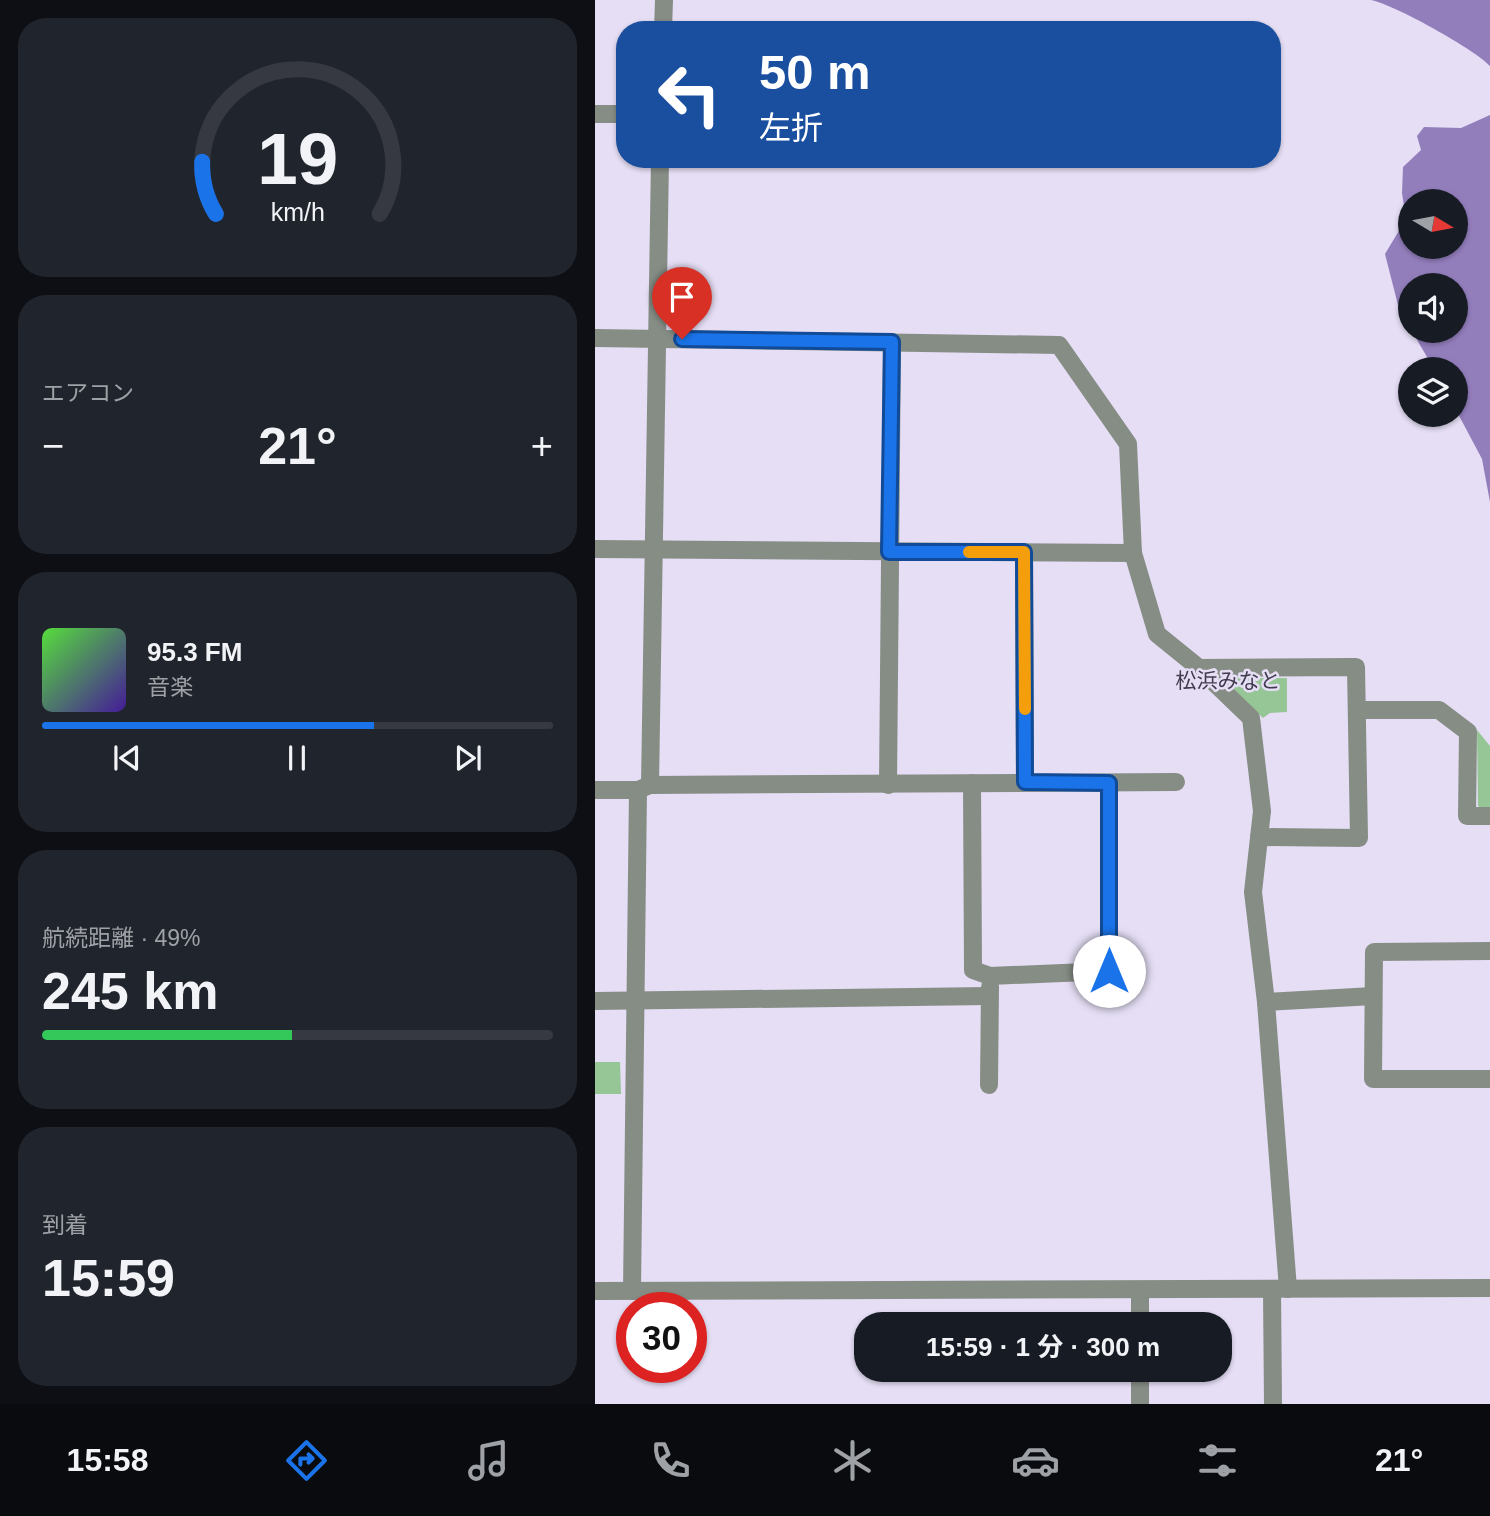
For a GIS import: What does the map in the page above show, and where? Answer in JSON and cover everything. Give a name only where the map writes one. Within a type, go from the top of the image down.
[{"type":"street","points":[[663,21],[664,0]]},
{"type":"street","points":[[595,114],[616,114]]},
{"type":"street","points":[[632,1292],[634,1001],[653,549],[660,168]]},
{"type":"street","points":[[595,338],[1059,345],[1128,444],[1133,553],[1157,634],[1199,668],[1251,718],[1262,811],[1253,892],[1266,1002],[1280,1289],[1273,1404]]},
{"type":"street","points":[[888,785],[892,342]]},
{"type":"street","points":[[595,549],[1133,553]]},
{"type":"street","points":[[1024,552],[1025,782]]},
{"type":"street","points":[[1199,668],[1356,667],[1359,838],[1259,837]]},
{"type":"street","points":[[1357,710],[1439,710],[1468,732],[1467,816],[1490,816]]},
{"type":"street","points":[[595,790],[1176,782]]},
{"type":"street","points":[[972,783],[973,970],[990,976],[1109,971],[1109,783]]},
{"type":"street","points":[[1490,951],[1374,952],[1373,996],[1373,1079],[1490,1079]]},
{"type":"street","points":[[989,1085],[990,976]]},
{"type":"street","points":[[595,1001],[989,996]]},
{"type":"street","points":[[1266,1002],[1373,996]]},
{"type":"street","points":[[595,1291],[1490,1288]]},
{"type":"street","points":[[1140,1290],[1140,1312]]},
{"type":"street","points":[[1140,1382],[1140,1404]]},
{"type":"green space","points":[[1235,678],[1287,678],[1287,712],[1270,713],[1263,718],[1228,685]]},
{"type":"green space","points":[[1477,730],[1490,746],[1490,814],[1478,806]]},
{"type":"green space","points":[[595,1062],[620,1062],[621,1094],[595,1094]]},
{"type":"shaded area","points":[[1371,0],[1490,0],[1490,66],[1433,29]]},
{"type":"shaded area","points":[[1490,115],[1490,502],[1482,459],[1465,427],[1468,427],[1468,357],[1427,357],[1419,343],[1468,343],[1468,273],[1398,273],[1398,305],[1385,254],[1398,232],[1398,259],[1468,259],[1468,189],[1402,189],[1403,167],[1421,150],[1417,136],[1424,127],[1461,128]]},
{"type":"slow traffic","points":[[969,552],[1024,552],[1025,709]]},
{"type":"district","name":"松浜みなと","points":[[1228,681]]},
{"type":"route","points":[[682,339],[892,342],[889,552],[1024,552],[1025,782],[1109,783],[1109,971]]}]
